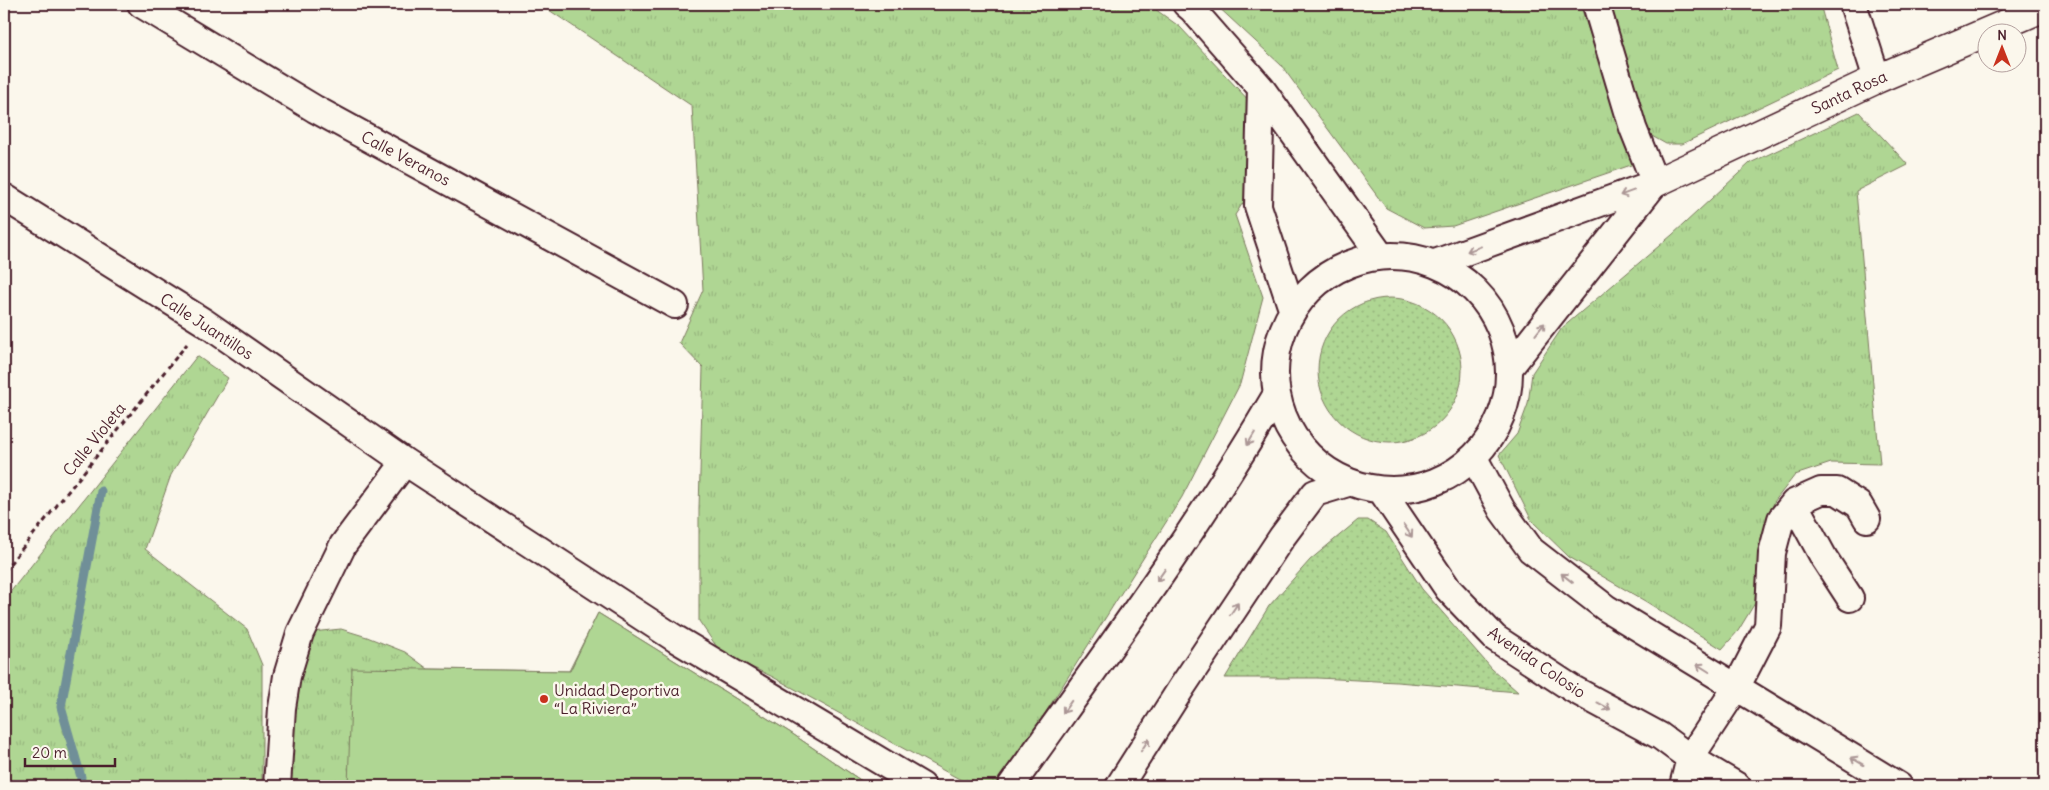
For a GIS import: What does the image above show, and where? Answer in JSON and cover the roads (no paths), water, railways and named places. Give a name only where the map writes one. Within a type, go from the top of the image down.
[{"type":"main road","name":"Santa Rosa","points":[[1655,183],[1876,79],[2045,7]]},
{"type":"street","name":"Calle Veranos","points":[[141,4],[315,109],[675,305]]},
{"type":"street","points":[[1186,4],[1261,88],[1381,256]]},
{"type":"street","points":[[1596,4],[1633,128],[1655,183]]},
{"type":"street","points":[[1853,4],[1876,79]]},
{"type":"street","points":[[1261,88],[1258,206],[1292,309]]},
{"type":"street","points":[[1435,263],[1655,183]]},
{"type":"street","points":[[1510,367],[1655,183]]},
{"type":"street","name":"Calle Juantillos","points":[[7,207],[204,322],[405,462],[676,639],[922,786]]},
{"type":"street","points":[[1381,256],[1409,256],[1435,263],[1464,280],[1488,304],[1504,334],[1510,367],[1507,401],[1494,432],[1474,458],[1446,478],[1415,489],[1381,490],[1348,482],[1314,463],[1290,433],[1275,397],[1273,366],[1279,337],[1292,309],[1316,282],[1346,264],[1381,256]]},
{"type":"street","points":[[1011,786],[1174,557],[1237,462],[1275,397]]},
{"type":"street","points":[[1474,458],[1502,510],[1531,550],[1606,608],[1899,786]]},
{"type":"street","points":[[277,786],[280,727],[286,684],[300,633],[343,544],[405,462]]},
{"type":"street","points":[[1118,786],[1282,537],[1315,493],[1348,482]]},
{"type":"street","name":"Avenida Colosio","points":[[1381,490],[1448,589],[1495,638],[1573,690],[1660,736],[1690,758],[1737,786]]},
{"type":"street","points":[[1683,786],[1690,758],[1736,688],[1768,626],[1772,553],[1781,519],[1794,503],[1808,495],[1821,492],[1837,492],[1859,505],[1867,519]]},
{"type":"street","points":[[1794,503],[1824,558],[1850,598]]},
{"type":"waterway","points":[[80,786],[81,777],[61,707],[101,491]]},
{"type":"place","name":"Unidad Deportiva “La Riviera”","points":[[544,699]]}]
